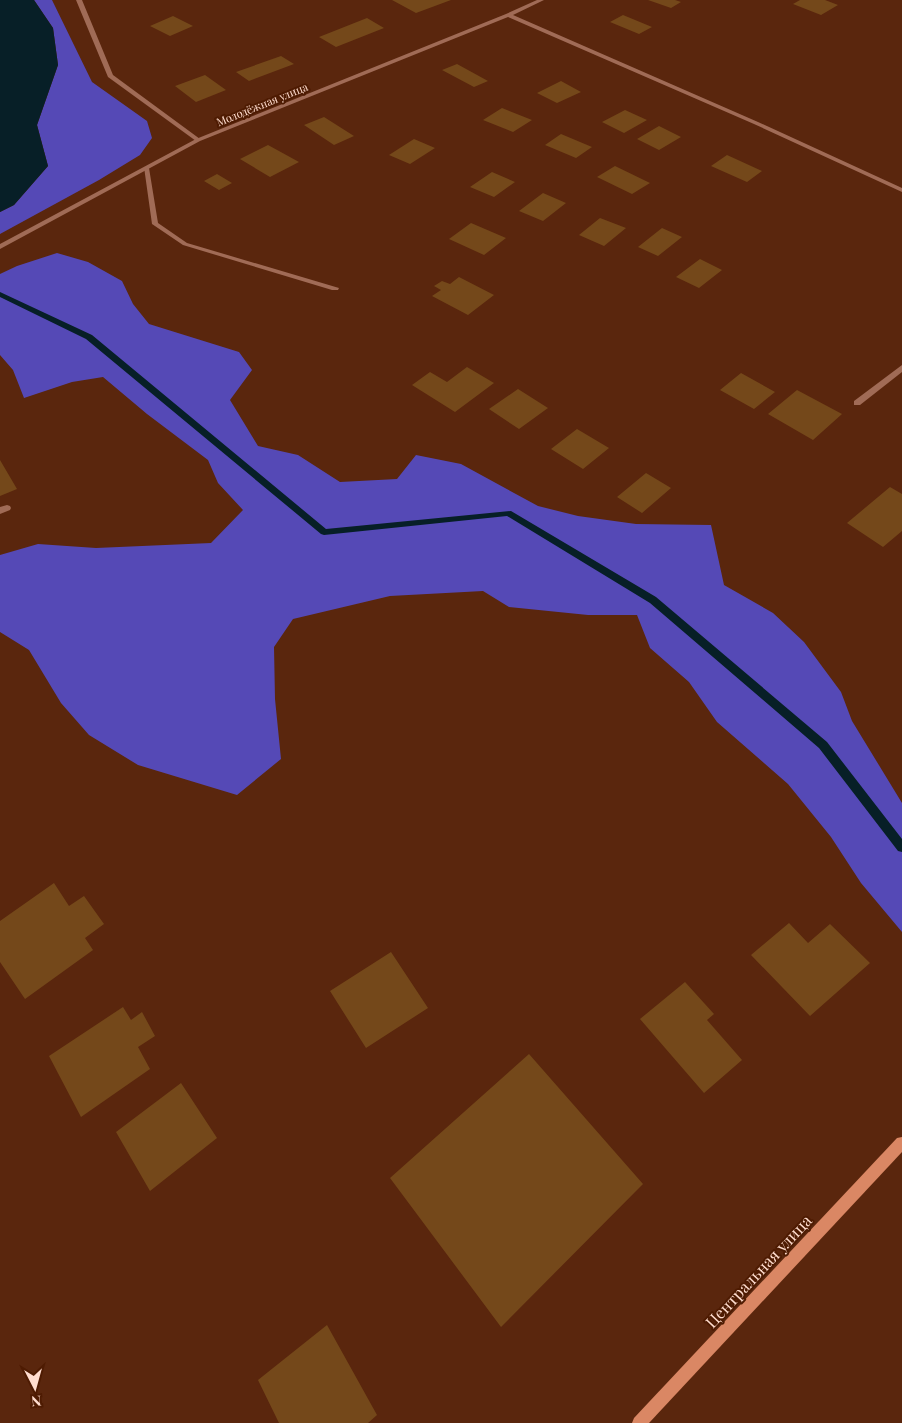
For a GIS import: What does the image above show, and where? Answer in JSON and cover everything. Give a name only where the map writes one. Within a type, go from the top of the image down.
[{"type":"street","points":[[79,0],[110,76],[198,140]]},
{"type":"street","name":"Молодёжная улица","points":[[0,247],[198,140],[541,0]]},
{"type":"street","points":[[508,15],[756,123],[902,190]]},
{"type":"street","points":[[146,168],[155,224],[185,244],[266,270],[336,288]]},
{"type":"street","points":[[857,403],[902,368]]},
{"type":"street","name":"Центральная улица","points":[[639,1423],[902,1142]]},
{"type":"shaded area","points":[[34,0],[52,0],[92,82],[147,121],[152,138],[140,155],[99,180],[0,234],[0,212],[14,205],[48,166],[37,125],[58,65],[53,28]]},
{"type":"shaded area","points":[[57,253],[88,262],[122,281],[133,304],[149,324],[239,352],[252,370],[230,400],[258,446],[298,455],[340,482],[397,479],[416,455],[461,464],[538,506],[578,516],[636,524],[711,525],[724,585],[773,613],[804,642],[841,692],[852,721],[902,803],[902,932],[861,883],[831,837],[788,784],[717,722],[689,682],[650,648],[637,615],[588,615],[509,607],[483,591],[390,596],[293,619],[274,647],[275,699],[281,759],[237,795],[138,765],[89,735],[61,703],[29,650],[0,632],[0,555],[38,544],[96,548],[211,543],[243,510],[218,483],[208,460],[147,414],[103,377],[72,382],[24,398],[13,370],[0,355],[0,274],[17,266]]},
{"type":"water","points":[[0,0],[34,0],[53,28],[58,65],[37,125],[48,166],[14,205],[0,212]]},
{"type":"building","points":[[392,0],[451,0],[416,13]]},
{"type":"building","points":[[648,0],[675,0],[681,2],[671,8]]},
{"type":"building","points":[[800,0],[825,0],[838,5],[821,15],[793,4]]},
{"type":"building","points":[[623,15],[652,27],[639,34],[610,22]]},
{"type":"building","points":[[173,16],[193,26],[170,36],[150,26]]},
{"type":"building","points":[[367,18],[384,28],[336,47],[319,37]]},
{"type":"building","points":[[281,56],[294,64],[249,81],[236,72]]},
{"type":"building","points":[[457,64],[488,81],[474,87],[442,70]]},
{"type":"building","points":[[205,75],[226,90],[196,102],[175,86]]},
{"type":"building","points":[[561,81],[581,92],[557,103],[537,93]]},
{"type":"building","points":[[502,108],[532,120],[513,132],[483,120]]},
{"type":"building","points":[[625,110],[647,120],[624,133],[602,122]]},
{"type":"building","points":[[324,117],[354,136],[334,145],[304,125]]},
{"type":"building","points":[[659,126],[681,137],[659,150],[637,139]]},
{"type":"building","points":[[561,134],[592,147],[576,158],[545,145]]},
{"type":"building","points":[[414,139],[435,148],[410,164],[389,155]]},
{"type":"building","points":[[268,145],[299,162],[270,177],[240,159]]},
{"type":"building","points":[[727,155],[762,171],[747,182],[711,166]]},
{"type":"building","points":[[615,166],[650,183],[632,194],[597,177]]},
{"type":"building","points":[[492,172],[515,182],[494,197],[470,187]]},
{"type":"building","points":[[217,174],[232,183],[219,190],[204,181]]},
{"type":"building","points":[[543,193],[566,203],[543,221],[519,211]]},
{"type":"building","points":[[600,218],[626,228],[604,246],[579,235]]},
{"type":"building","points":[[471,223],[506,238],[484,255],[449,239]]},
{"type":"building","points":[[662,228],[682,237],[658,256],[638,247]]},
{"type":"building","points":[[700,259],[722,270],[699,288],[676,277]]},
{"type":"building","points":[[459,277],[494,295],[468,315],[432,296],[441,290],[434,286],[442,281],[450,284]]},
{"type":"building","points":[[467,367],[494,383],[455,412],[412,385],[430,372],[447,382]]},
{"type":"building","points":[[741,373],[775,392],[754,409],[720,390]]},
{"type":"building","points":[[518,389],[548,408],[519,429],[489,409]]},
{"type":"building","points":[[797,390],[842,414],[813,440],[768,414]]},
{"type":"building","points":[[577,429],[609,448],[583,469],[551,449]]},
{"type":"building","points":[[0,460],[17,489],[0,496]]},
{"type":"building","points":[[646,473],[671,488],[642,513],[617,497]]},
{"type":"building","points":[[890,487],[902,494],[902,531],[883,547],[847,523]]},
{"type":"building","points":[[54,883],[69,906],[84,896],[104,924],[85,938],[93,950],[25,999],[0,962],[0,921]]},
{"type":"building","points":[[789,923],[808,943],[830,924],[870,963],[810,1016],[751,955]]},
{"type":"building","points":[[391,952],[428,1008],[366,1048],[330,991]]},
{"type":"building","points":[[685,982],[714,1014],[707,1020],[742,1060],[704,1093],[640,1019]]},
{"type":"building","points":[[123,1007],[131,1020],[142,1012],[155,1036],[138,1047],[150,1069],[81,1117],[49,1056]]},
{"type":"building","points":[[529,1054],[643,1184],[501,1327],[390,1178]]},
{"type":"building","points":[[181,1083],[217,1138],[150,1191],[116,1132]]},
{"type":"building","points":[[327,1325],[377,1415],[368,1423],[279,1423],[258,1380]]},
{"type":"waterway","points":[[0,294],[89,337],[324,532],[508,513],[653,600],[823,745],[902,847]]}]
